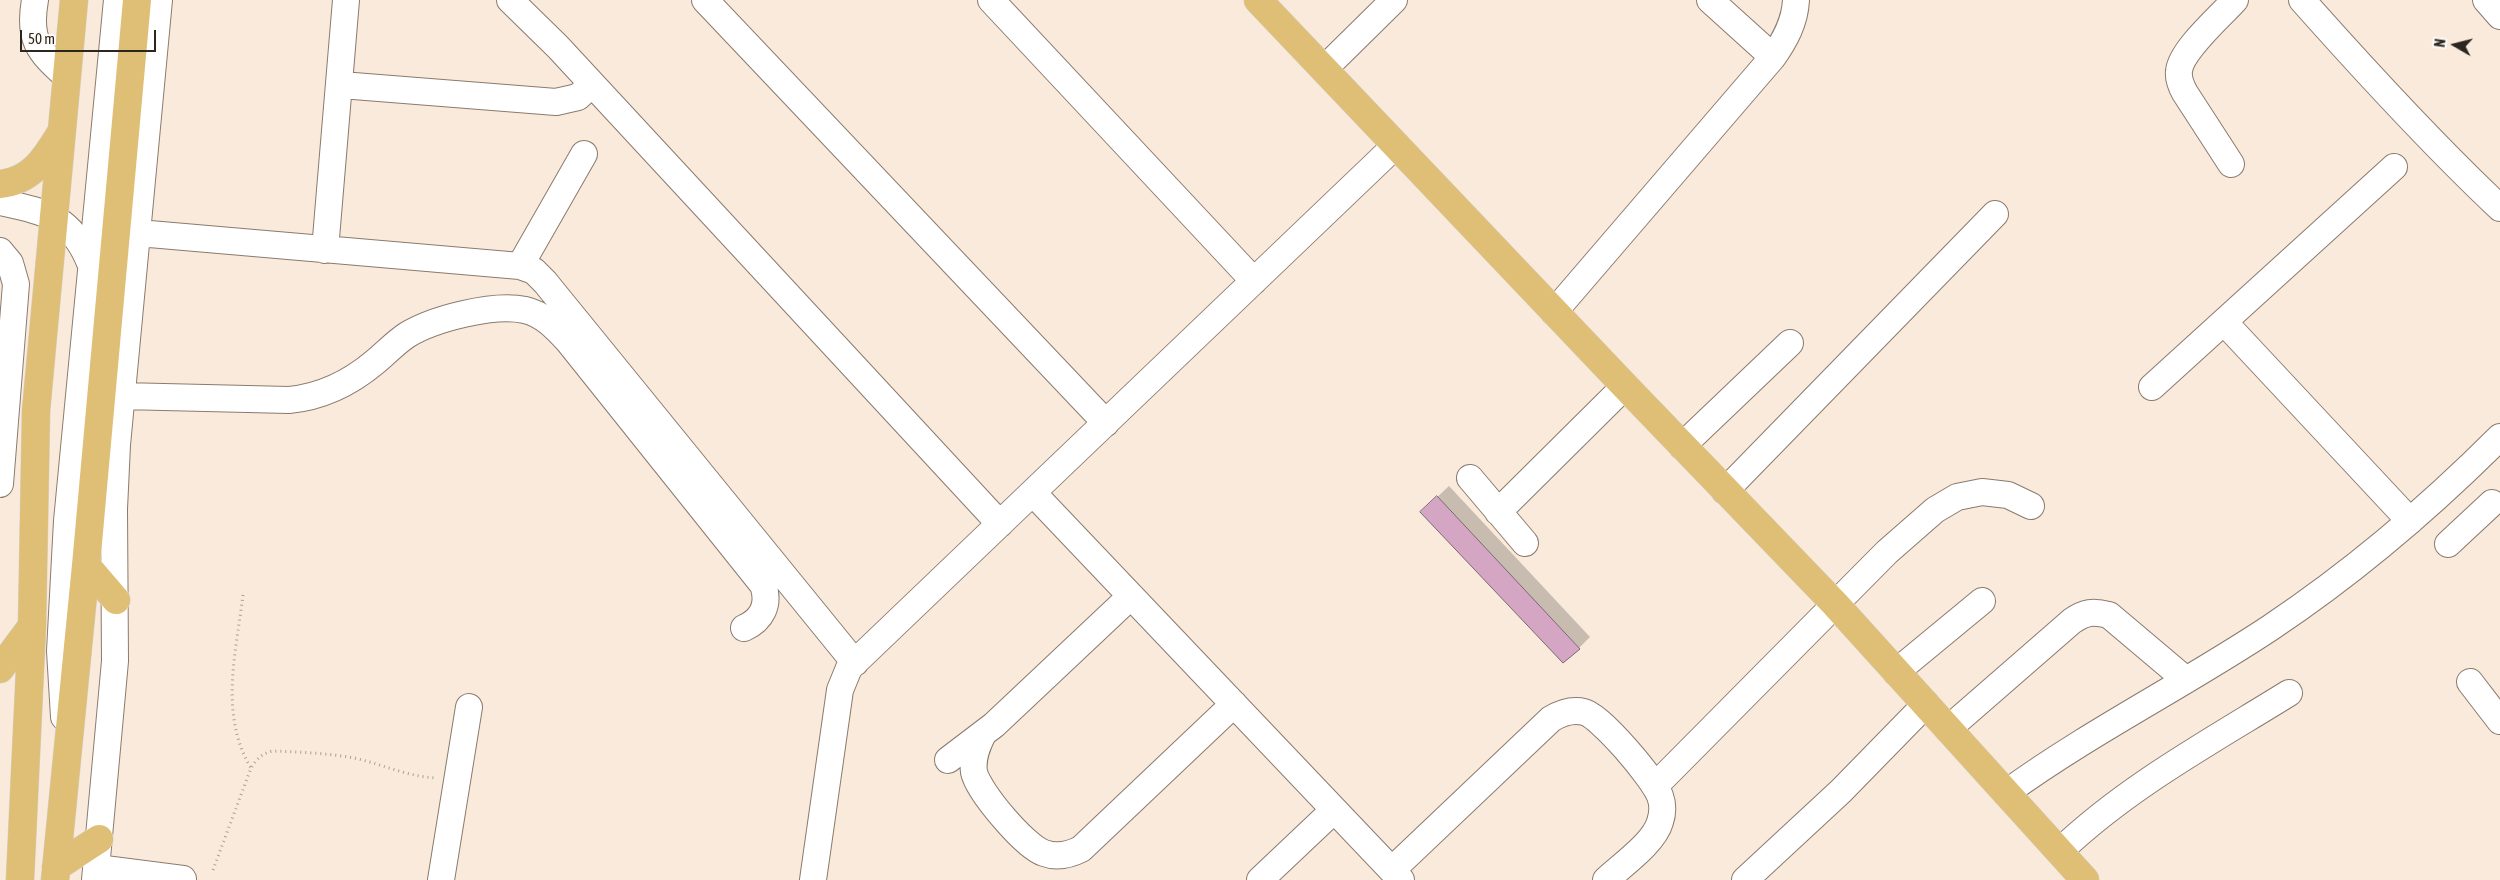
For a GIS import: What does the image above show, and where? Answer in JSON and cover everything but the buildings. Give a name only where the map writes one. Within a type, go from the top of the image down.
[{"type":"main road","points":[[20,880],[32,626],[36,411],[55,217],[60,133],[74,0]]},
{"type":"main road","points":[[55,874],[86,565],[137,0]]},
{"type":"main road","points":[[1258,0],[1682,446],[1836,604],[2060,850],[2085,880]]},
{"type":"main road","points":[[0,184],[14,182],[32,172],[44,160],[60,133]]},
{"type":"main road","points":[[86,565],[116,600]]},
{"type":"main road","points":[[0,669],[32,626]]},
{"type":"main road","points":[[55,874],[99,839]]},
{"type":"street","points":[[35,0],[32,24],[36,42],[45,58],[66,76]]},
{"type":"street","points":[[69,745],[62,698],[60,627],[67,520],[90,263],[117,0]]},
{"type":"street","points":[[159,0],[114,477],[116,600],[113,695],[96,874],[183,879]]},
{"type":"street","points":[[325,250],[341,85],[346,0]]},
{"type":"street","points":[[510,0],[592,84],[1000,524]]},
{"type":"street","points":[[705,0],[1106,424]]},
{"type":"street","points":[[991,0],[1254,281]]},
{"type":"street","points":[[1324,69],[1394,0]]},
{"type":"street","points":[[1710,0],[1773,57]]},
{"type":"street","points":[[1554,312],[1773,57],[1787,37],[1796,10],[1796,0]]},
{"type":"street","points":[[2231,164],[2185,93],[2180,83],[2179,71],[2182,59],[2235,0]]},
{"type":"street","points":[[2302,0],[2382,90],[2500,208]]},
{"type":"street","points":[[2486,0],[2500,16]]},
{"type":"street","points":[[341,85],[564,102],[578,97],[592,84]]},
{"type":"street","points":[[813,880],[840,690],[844,675],[1396,145]]},
{"type":"street","points":[[520,266],[584,154]]},
{"type":"street","points":[[2152,387],[2394,167]]},
{"type":"street","points":[[0,202],[55,217],[77,236],[83,244],[90,263]]},
{"type":"street","points":[[1725,490],[1995,214]]},
{"type":"street","points":[[0,232],[14,242],[27,262],[29,280],[26,350],[36,411]]},
{"type":"street","points":[[138,233],[520,266],[534,272],[545,282],[855,663]]},
{"type":"street","points":[[0,251],[10,263],[16,284],[0,484]]},
{"type":"street","points":[[122,396],[303,399],[330,391],[343,384],[374,363],[396,343],[424,327],[451,318],[494,310],[515,309],[530,312],[553,325],[568,341],[763,585],[766,600],[764,608],[757,620],[744,628]]},
{"type":"street","points":[[2224,322],[2410,521]]},
{"type":"street","points":[[1682,446],[1790,342]]},
{"type":"street","points":[[1498,512],[1625,386]]},
{"type":"street","points":[[2006,792],[2321,593],[2410,521],[2500,437]]},
{"type":"street","points":[[1470,478],[1525,543]]},
{"type":"street","points":[[1655,786],[1887,552],[1934,510],[1956,497],[1982,492],[2008,495],[2031,506]]},
{"type":"street","points":[[1033,493],[1396,875],[1551,719],[1567,712],[1584,712],[1598,719],[1655,786],[1662,804],[1662,814],[1656,832],[1606,880]]},
{"type":"street","points":[[2448,544],[2494,509]]},
{"type":"street","points":[[948,760],[983,734],[1131,596]]},
{"type":"street","points":[[1896,672],[1982,601]]},
{"type":"street","points":[[1948,729],[2072,621],[2083,614],[2096,612],[2109,615],[2186,680]]},
{"type":"street","points":[[2470,682],[2500,721]]},
{"type":"street","points":[[2060,850],[2099,815],[2130,792],[2289,693]]},
{"type":"street","points":[[983,734],[974,760],[976,779],[982,789],[999,812],[1036,849],[1058,856],[1081,849],[1234,704]]},
{"type":"street","points":[[1745,880],[1841,791],[1926,704]]},
{"type":"street","points":[[441,880],[469,707]]},
{"type":"street","points":[[1260,880],[1334,810]]},
{"type":"path","points":[[243,595],[233,676],[233,717],[238,744],[251,768]]},
{"type":"path","points":[[213,870],[251,768],[259,757],[272,750],[353,758],[427,778],[440,778],[459,773]]}]
